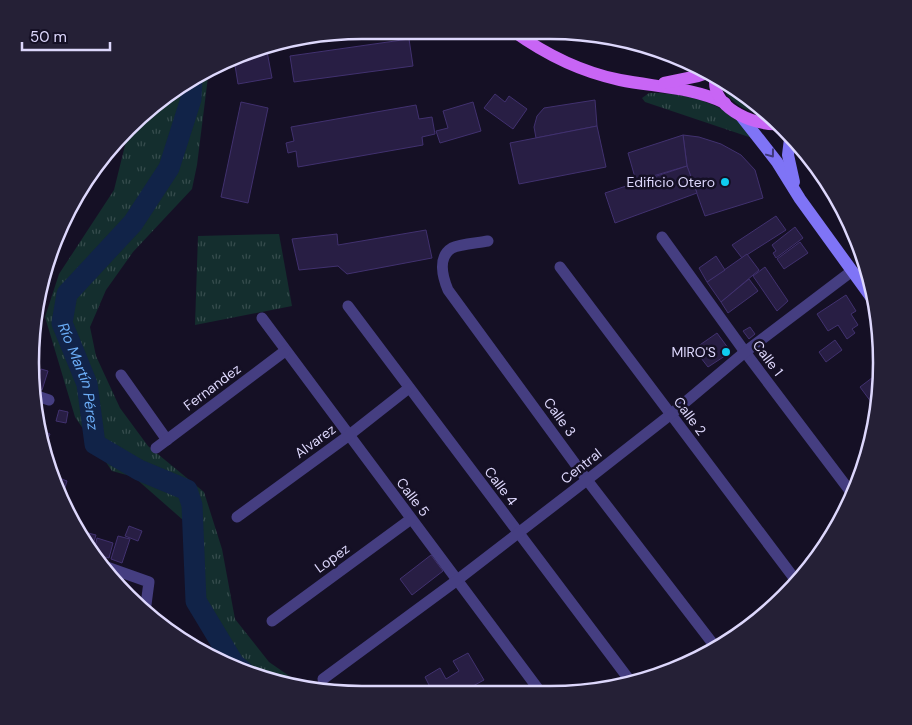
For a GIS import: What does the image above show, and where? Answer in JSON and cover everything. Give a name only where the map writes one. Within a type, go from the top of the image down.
[{"type":"main road","points":[[525,39],[577,67],[620,80],[702,94],[725,103],[741,116],[751,121],[768,124]]},
{"type":"main road","points":[[651,84],[679,81],[699,75]]},
{"type":"main road","points":[[716,85],[725,103]]},
{"type":"main road","points":[[741,116],[777,162],[800,199],[864,288]]},
{"type":"main road","points":[[789,145],[788,155],[792,177],[800,199]]},
{"type":"street","name":"Calle 1","points":[[662,237],[745,352],[848,488]]},
{"type":"street","name":"Calle 3","points":[[488,240],[452,248],[447,253],[442,266],[443,278],[448,290],[587,480],[712,642]]},
{"type":"street","name":"Calle 2","points":[[560,268],[793,576]]},
{"type":"street","name":"Central","points":[[323,679],[517,534],[670,415],[745,352],[852,271]]},
{"type":"street","name":"Calle 4","points":[[348,306],[517,534],[627,677]]},
{"type":"street","name":"Calle 5","points":[[262,318],[536,686]]},
{"type":"street","name":"Fernandez","points":[[156,448],[286,350]]},
{"type":"street","points":[[121,375],[167,440]]},
{"type":"street","name":"Alvarez","points":[[238,517],[348,436],[409,388]]},
{"type":"street","points":[[41,397],[49,400]]},
{"type":"street","name":"Lopez","points":[[272,621],[411,519]]},
{"type":"street","points":[[114,570],[149,582],[146,603]]},
{"type":"green space","points":[[208,78],[197,165],[192,189],[133,252],[106,290],[90,327],[96,356],[120,408],[148,446],[204,492],[222,549],[235,619],[269,662],[293,678],[258,669],[234,660],[187,585],[183,520],[134,477],[112,471],[75,417],[45,317],[59,274],[114,190],[126,142],[165,106]]},
{"type":"green space","points":[[726,91],[755,112],[741,107],[726,94]]},
{"type":"green space","points":[[649,93],[695,98],[717,106],[735,118],[755,139],[645,102],[642,98]]},
{"type":"green space","points":[[279,234],[292,306],[195,325],[198,236]]},
{"type":"building","points":[[409,39],[413,66],[294,82],[290,56]]},
{"type":"building","points":[[267,53],[272,78],[238,84],[235,65]]},
{"type":"building","points":[[495,94],[505,102],[509,96],[527,109],[513,129],[484,108]]},
{"type":"building","points":[[595,100],[597,126],[536,138],[534,127],[537,116],[544,108]]},
{"type":"building","points":[[241,102],[268,108],[248,203],[221,197]]},
{"type":"building","points":[[473,102],[481,131],[440,143],[436,131],[448,128],[443,111]]},
{"type":"building","points":[[416,105],[419,119],[432,117],[435,134],[422,137],[423,145],[298,167],[296,151],[288,153],[286,143],[294,141],[291,127]]},
{"type":"building","points":[[597,126],[606,167],[519,184],[510,143]]},
{"type":"building","name":"Edificio Otero","points":[[683,135],[699,137],[721,144],[741,155],[755,170],[763,198],[705,216],[687,166]]},
{"type":"building","points":[[683,135],[687,166],[636,181],[628,153]]},
{"type":"building","points":[[687,166],[697,193],[615,223],[605,193]]},
{"type":"building","points":[[776,216],[786,230],[742,258],[732,245]]},
{"type":"building","points":[[795,227],[803,238],[776,258],[773,253],[776,251],[772,245]]},
{"type":"building","points":[[426,230],[432,258],[347,274],[338,266],[299,270],[292,239],[337,234],[338,245]]},
{"type":"building","points":[[800,242],[808,253],[784,269],[777,259]]},
{"type":"building","points":[[747,254],[759,270],[721,302],[707,282]]},
{"type":"building","points":[[716,256],[725,270],[707,282],[699,268]]},
{"type":"building","points":[[765,267],[788,301],[777,311],[753,276]]},
{"type":"building","points":[[749,279],[758,291],[728,313],[721,302]]},
{"type":"building","points":[[846,295],[856,311],[851,314],[858,325],[852,329],[855,333],[847,339],[838,325],[828,331],[817,314]]},
{"type":"building","points":[[750,327],[755,334],[749,339],[743,331]]},
{"type":"building","points":[[717,333],[731,352],[708,367],[694,349]]},
{"type":"building","points":[[835,340],[842,350],[826,362],[819,352]]},
{"type":"building","points":[[41,369],[48,371],[42,390],[40,389],[39,375]]},
{"type":"building","points":[[873,377],[871,401],[860,387]]},
{"type":"building","points":[[59,410],[68,412],[66,423],[56,421]]},
{"type":"building","points":[[60,478],[67,481],[64,489]]},
{"type":"building","points":[[129,526],[142,531],[138,541],[125,536]]},
{"type":"building","points":[[88,533],[96,535],[94,543],[93,542]]},
{"type":"building","points":[[118,536],[130,539],[122,563],[111,559]]},
{"type":"building","points":[[97,538],[113,543],[109,558],[104,557],[95,545]]},
{"type":"building","points":[[431,555],[443,571],[412,595],[400,579]]},
{"type":"building","points":[[468,653],[484,680],[473,686],[430,686],[425,677],[440,668],[446,679],[459,671],[453,661]]},
{"type":"waterway","name":"Río Martín Pérez","points":[[192,88],[191,99],[169,168],[133,223],[67,294],[62,323],[87,384],[95,444],[139,470],[187,490],[192,505],[196,601],[230,658]]},
{"type":"place","name":"Edificio Otero","points":[[725,182]]},
{"type":"place","name":"MIRO'S","points":[[726,352]]}]
